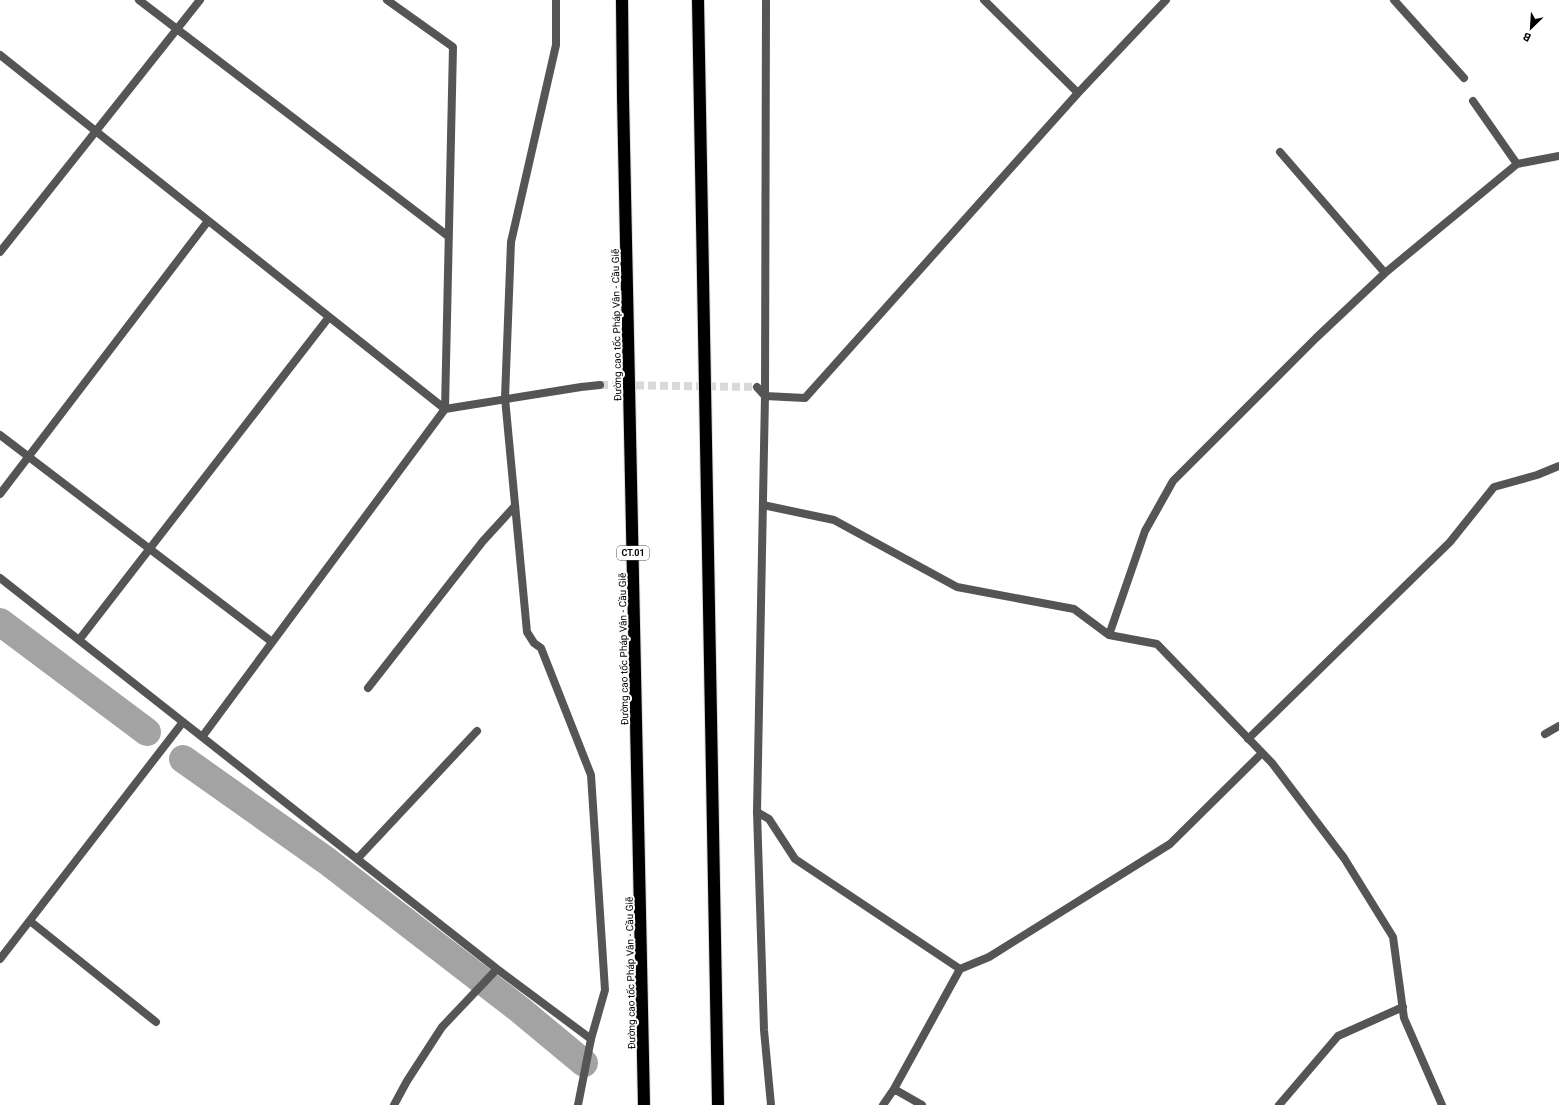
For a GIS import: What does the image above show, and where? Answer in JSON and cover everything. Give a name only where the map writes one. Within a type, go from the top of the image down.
[{"type":"highway","name":"Đường cao tốc Pháp Vân - Cầu Giẽ","points":[[622,0],[644,1105]]},
{"type":"highway","points":[[698,0],[718,1105]]},
{"type":"street","points":[[139,0],[448,236]]},
{"type":"street","points":[[0,252],[200,0]]},
{"type":"street","points":[[202,737],[445,408],[453,47],[387,0]]},
{"type":"street","points":[[556,0],[556,45],[511,242],[505,398],[527,632],[534,643],[541,648],[591,775],[605,990],[591,1039],[578,1105]]},
{"type":"street","points":[[766,0],[765,396],[757,812],[764,1030],[771,1105]]},
{"type":"street","points":[[984,0],[1078,93]]},
{"type":"street","points":[[757,386],[765,396],[805,398],[1078,93],[1166,0]]},
{"type":"street","points":[[1394,0],[1464,78]]},
{"type":"street","points":[[0,55],[208,222],[445,408],[556,390],[600,385]]},
{"type":"street","points":[[1473,101],[1517,164]]},
{"type":"street","points":[[1280,152],[1385,273]]},
{"type":"street","points":[[1109,635],[1145,531],[1173,481],[1305,348],[1385,273],[1517,164],[1559,156]]},
{"type":"street","points":[[0,494],[208,222]]},
{"type":"street","points":[[79,640],[329,317]]},
{"type":"street","points":[[0,435],[272,642]]},
{"type":"street","points":[[1248,739],[1450,542],[1494,487],[1537,475],[1559,466]]},
{"type":"street","points":[[763,505],[834,520],[957,587],[1074,609],[1109,635],[1157,644],[1272,764],[1344,858],[1393,937],[1404,1018],[1442,1105]]},
{"type":"street","points":[[368,688],[483,541],[515,506]]},
{"type":"street","points":[[0,578],[358,858],[496,969],[591,1039]]},
{"type":"street","points":[[0,959],[183,722]]},
{"type":"street","points":[[1545,734],[1559,726]]},
{"type":"street","points":[[358,858],[477,732]]},
{"type":"street","points":[[882,1105],[894,1089],[960,969],[989,957],[1170,844],[1262,753]]},
{"type":"street","points":[[757,812],[769,819],[795,859],[960,969]]},
{"type":"street","points":[[30,921],[156,1022]]},
{"type":"street","points":[[394,1105],[407,1081],[444,1025],[496,969]]},
{"type":"street","points":[[1279,1105],[1338,1036],[1402,1007]]},
{"type":"street","points":[[894,1089],[922,1105]]},
{"type":"waterway","points":[[0,622],[147,732]]},
{"type":"waterway","points":[[183,759],[327,861],[519,1009],[584,1063]]},
{"type":"tunnel","points":[[600,385],[757,387]]}]
